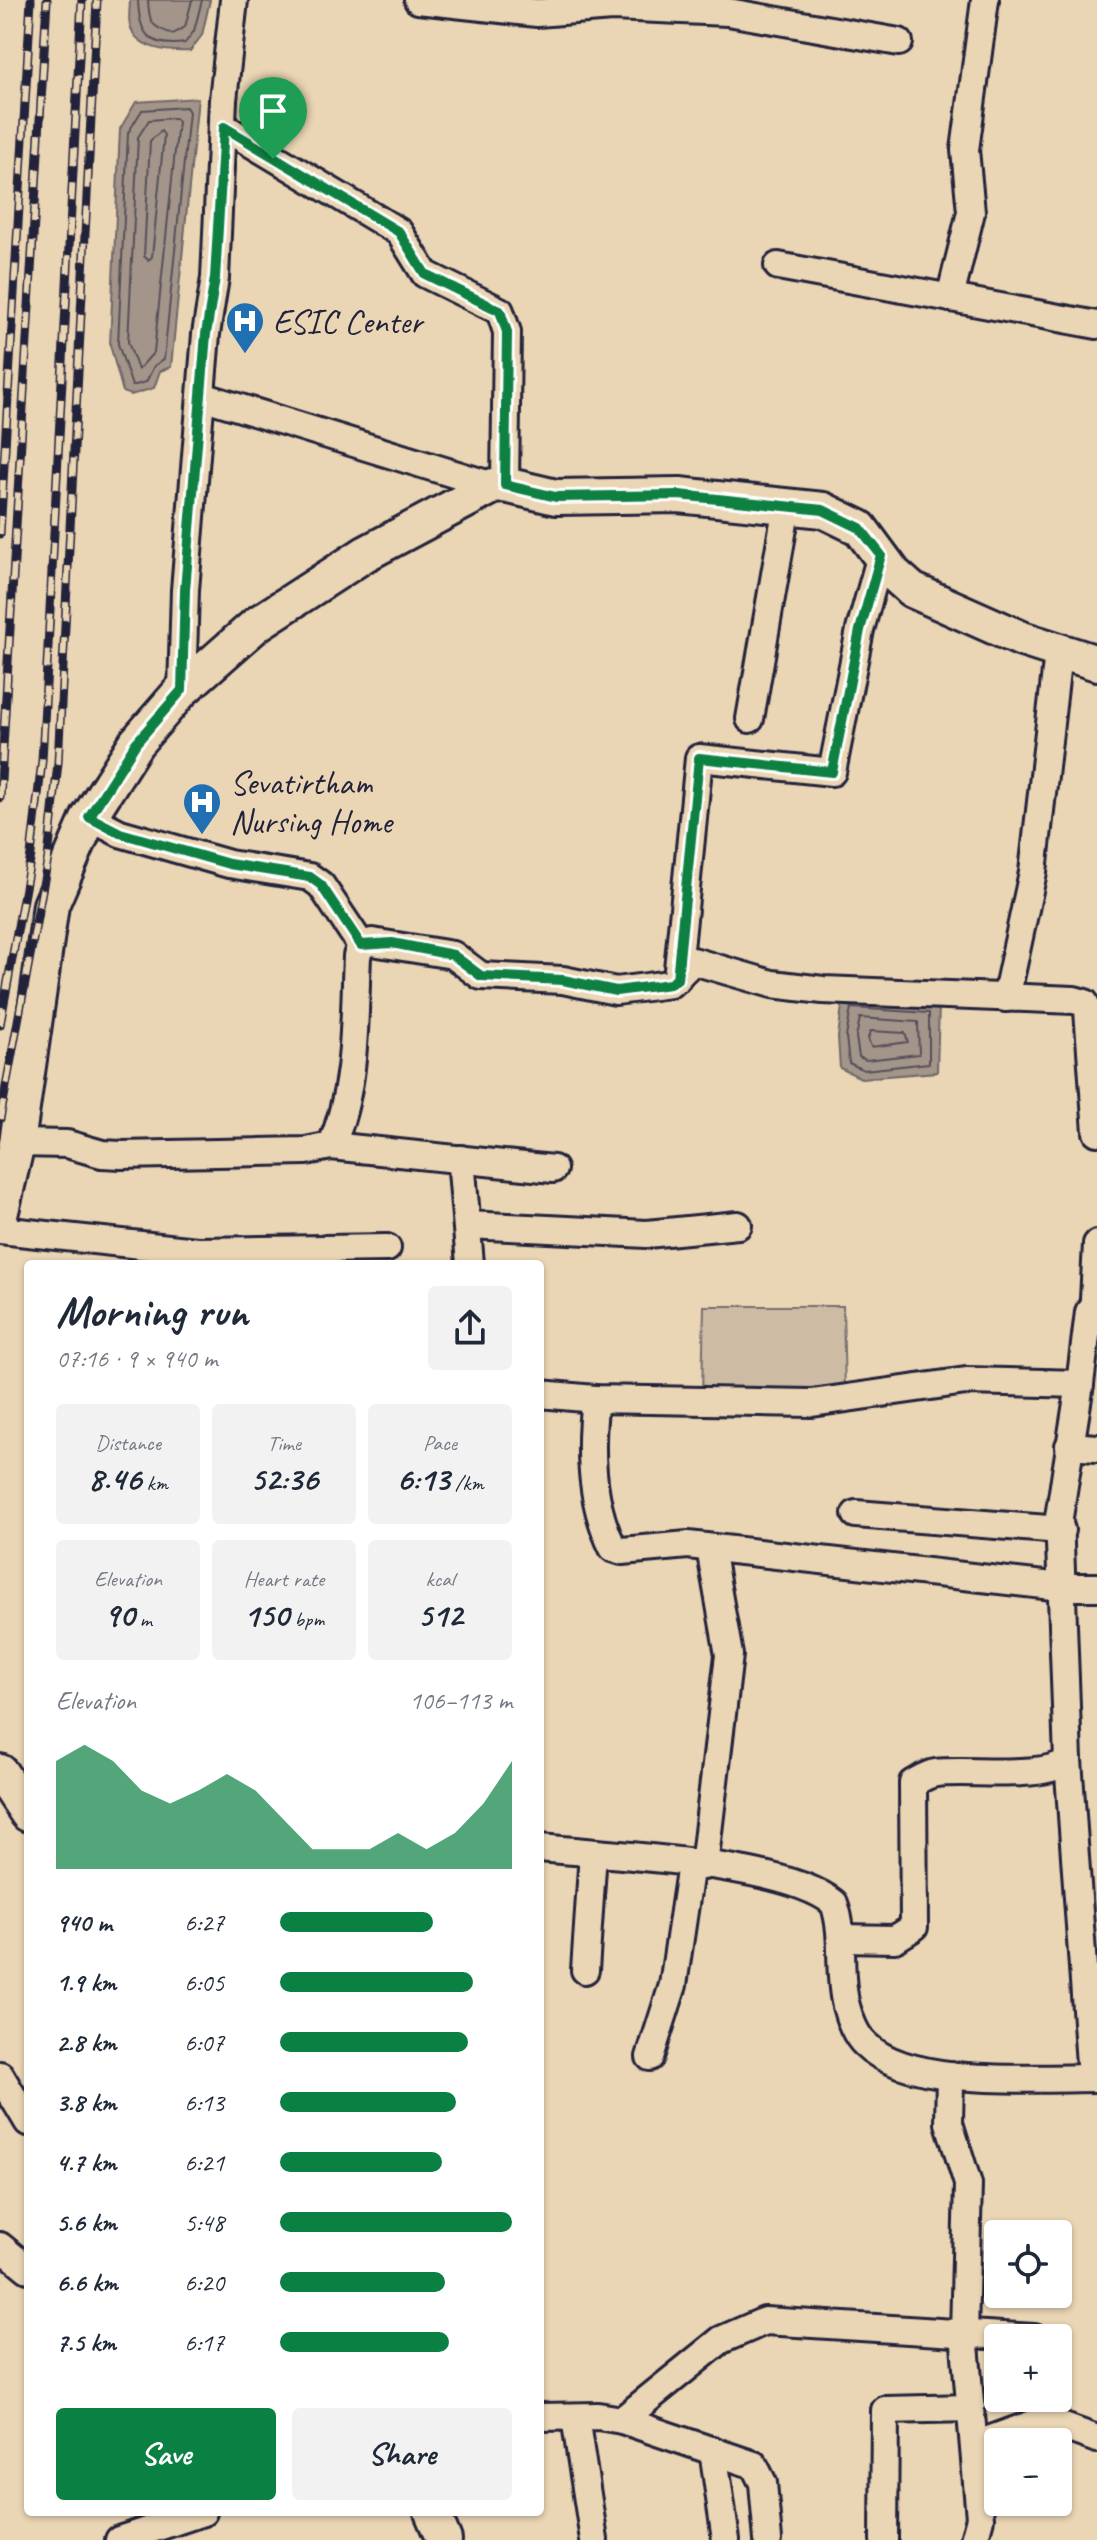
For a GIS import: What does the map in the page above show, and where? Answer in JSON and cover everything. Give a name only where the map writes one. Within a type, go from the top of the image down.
[{"type":"main road","points":[[0,1215],[17,1143],[51,905],[89,817],[136,743],[182,690],[257,624],[365,554],[499,485],[556,497],[679,495],[823,510],[860,528],[894,574],[912,590],[1058,653],[1097,663]]},
{"type":"main road","points":[[434,2516],[444,2540]]},
{"type":"street","points":[[182,690],[185,590],[215,278],[223,100],[234,0]]},
{"type":"street","points":[[418,0],[537,13],[612,7],[731,6],[899,42]]},
{"type":"street","points":[[950,298],[971,212],[965,150],[985,0]]},
{"type":"street","points":[[202,396],[499,485],[507,332],[500,311],[425,274],[399,232],[224,127]]},
{"type":"street","points":[[778,266],[1097,325]]},
{"type":"street","points":[[750,719],[787,505]]},
{"type":"street","points":[[677,979],[699,758],[832,772],[860,630],[881,555]]},
{"type":"street","points":[[1006,998],[1033,872],[1058,653]]},
{"type":"street","points":[[89,817],[120,833],[216,860],[310,877],[321,885],[361,945]]},
{"type":"street","points":[[361,945],[392,943],[453,955],[481,976],[563,980],[616,991],[652,987],[677,979],[688,964],[701,962],[772,984],[807,988],[1085,1003],[1097,1132]]},
{"type":"street","points":[[331,1146],[349,1085],[357,956],[361,945]]},
{"type":"street","points":[[17,1143],[67,1144],[102,1154],[121,1155],[306,1151],[331,1146],[553,1169]]},
{"type":"street","points":[[461,1159],[470,1260]]},
{"type":"street","points":[[467,1225],[647,1234],[738,1225]]},
{"type":"street","points":[[0,1230],[197,1251],[387,1248]]},
{"type":"street","points":[[544,1848],[698,1865],[802,1883],[821,1892],[834,1903],[843,1938],[846,2005],[863,2043],[887,2060],[918,2071],[950,2075],[1094,2078],[1068,1760],[1061,1530],[1069,1446],[1089,1312],[1096,1298],[1097,1244]]},
{"type":"street","points":[[544,1394],[595,1399],[812,1403],[966,1381],[1080,1384]]},
{"type":"street","points":[[595,1399],[591,1465],[613,1548],[622,1551],[688,1545],[1062,1587],[1097,1587]]},
{"type":"street","points":[[1069,1446],[1097,1448]]},
{"type":"street","points":[[856,1514],[1061,1530]]},
{"type":"street","points":[[650,2057],[673,1985],[698,1865],[729,1655],[710,1548]]},
{"type":"street","points":[[843,1938],[895,1939],[914,1927],[913,1783],[933,1773],[1029,1770],[1053,1767],[1068,1760]]},
{"type":"street","points":[[585,1970],[593,1853]]},
{"type":"street","points":[[0,2075],[24,2115]]},
{"type":"street","points":[[950,2075],[949,2123],[968,2184],[964,2333],[980,2518],[974,2540]]},
{"type":"street","points":[[0,2246],[24,2266]]},
{"type":"street","points":[[622,2420],[721,2340],[765,2321],[984,2334]]},
{"type":"street","points":[[884,2540],[885,2410],[971,2408]]},
{"type":"street","points":[[544,2417],[622,2420],[754,2465],[763,2483],[768,2540]]},
{"type":"street","points":[[575,2417],[594,2540]]},
{"type":"street","points":[[975,2445],[1038,2422],[1050,2422],[1097,2439]]},
{"type":"street","points":[[713,2450],[726,2540]]},
{"type":"street","points":[[119,2540],[149,2521],[179,2516]]},
{"type":"shaded area","points":[[704,1306],[843,1306],[845,1394],[702,1394]]},
{"type":"water","points":[[130,0],[210,0],[202,35],[190,51],[164,50],[147,45],[130,26]]},
{"type":"water","points":[[198,98],[171,367],[160,371],[154,388],[131,395],[123,392],[110,345],[120,129],[136,102]]},
{"type":"water","points":[[843,998],[939,1005],[937,1072],[861,1078],[840,1068],[838,1037]]},
{"type":"railway","points":[[0,534],[31,0]]},
{"type":"railway","points":[[0,798],[47,0]]},
{"type":"railway","points":[[0,1025],[31,855],[42,761],[82,0]]},
{"type":"railway","points":[[0,1119],[48,858],[58,763],[97,0]]},
{"type":"place","name":"ESIC Center","points":[[245,355]]},
{"type":"place","name":"Sevatirtham Nursing Home","points":[[202,836]]},
{"type":"route","points":[[224,127],[273,159],[399,232],[425,274],[490,303],[500,311],[507,332],[505,485],[556,497],[679,495],[823,510],[860,528],[881,555],[860,630],[832,772],[699,758],[677,979],[670,984],[616,991],[563,980],[481,976],[471,972],[453,955],[392,943],[361,945],[321,885],[310,877],[229,864],[120,833],[89,817],[136,743],[182,690],[185,590],[206,334],[215,278],[216,212],[224,127]]}]
